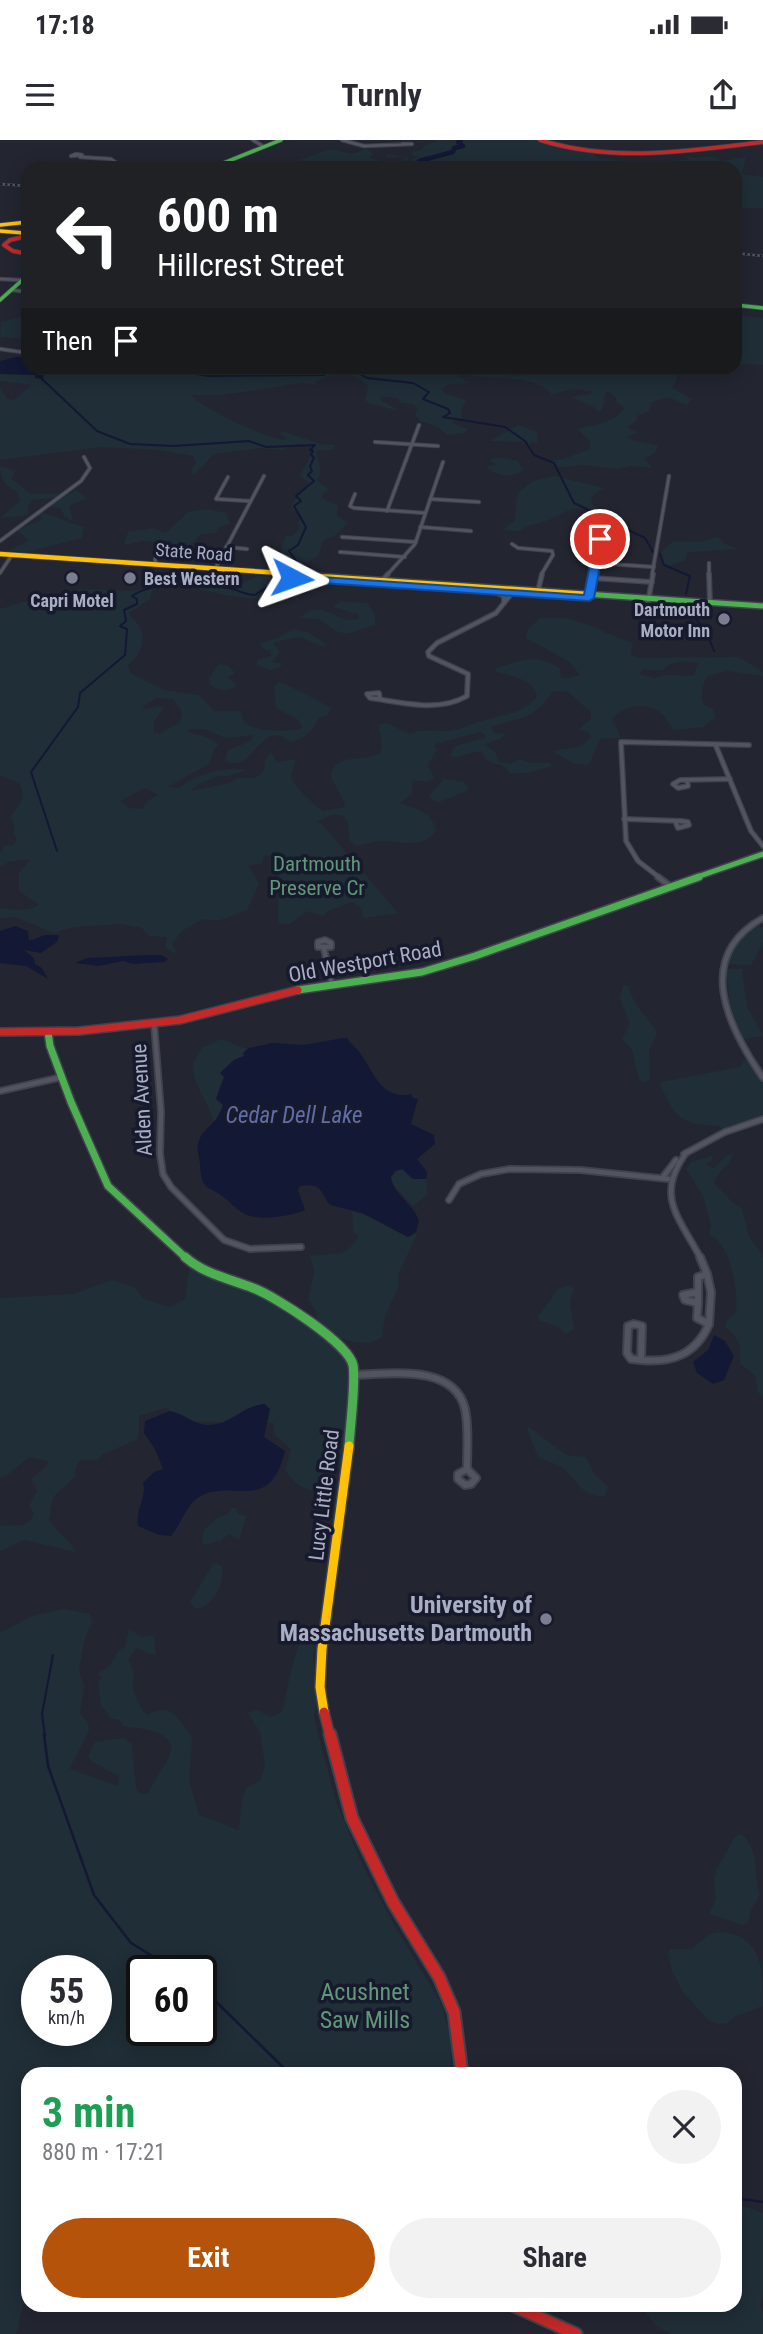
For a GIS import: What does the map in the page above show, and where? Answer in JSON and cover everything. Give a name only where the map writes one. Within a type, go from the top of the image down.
[{"type":"main road","points":[[229,161],[281,140]]},
{"type":"main road","points":[[540,140],[556,147],[652,156],[760,141]]},
{"type":"main road","points":[[0,227],[21,223]]},
{"type":"main road","points":[[0,227],[21,232]]},
{"type":"main road","points":[[21,236],[4,245],[21,254]]},
{"type":"main road","points":[[0,245],[21,254]]},
{"type":"main road","points":[[0,300],[19,283]]},
{"type":"main road","points":[[742,308],[763,311]]},
{"type":"main road","name":"State Road","points":[[3,556],[589,597]]},
{"type":"main road","name":"State Road","points":[[95,562],[380,582]]},
{"type":"main road","name":"State Road","points":[[476,589],[763,608]]},
{"type":"main road","name":"State Road","points":[[648,601],[763,608]]},
{"type":"main road","name":"Old Westport Road","points":[[0,1031],[48,1032],[154,1023],[197,1016],[298,990],[447,966],[763,854]]},
{"type":"main road","points":[[48,1032],[50,1046],[62,1077],[98,1168],[108,1186],[196,1267],[267,1293],[336,1342],[345,1350],[353,1365],[354,1375]]},
{"type":"main road","name":"Lucy Little Road","points":[[354,1375],[348,1461],[323,1638],[320,1687],[322,1703],[338,1773],[352,1818],[387,1891],[439,1977],[454,2012],[461,2067]]},
{"type":"main road","points":[[527,2312],[576,2334]]},
{"type":"street","points":[[253,140],[264,147]]},
{"type":"street","points":[[342,140],[352,146],[402,144]]},
{"type":"street","points":[[80,157],[109,158],[117,161]]},
{"type":"street","points":[[8,270],[1,279],[19,283]]},
{"type":"street","points":[[0,349],[21,353]]},
{"type":"street","points":[[387,511],[419,425]]},
{"type":"street","points":[[375,442],[438,446]]},
{"type":"street","points":[[0,541],[81,481],[90,468],[84,457]]},
{"type":"street","points":[[380,582],[416,542],[443,462]]},
{"type":"street","points":[[215,569],[264,475]]},
{"type":"street","points":[[648,601],[669,476]]},
{"type":"street","points":[[228,477],[216,499],[249,502]]},
{"type":"street","points":[[355,494],[350,506],[352,508],[425,513]]},
{"type":"street","points":[[430,499],[479,502]]},
{"type":"street","points":[[420,527],[471,531]]},
{"type":"street","points":[[589,597],[602,533]]},
{"type":"street","points":[[342,537],[416,542]]},
{"type":"street","points":[[512,544],[518,548],[552,551],[553,555],[541,576],[538,592]]},
{"type":"street","points":[[156,565],[155,559],[162,547]]},
{"type":"street","points":[[226,547],[247,549]]},
{"type":"street","points":[[340,552],[405,557]]},
{"type":"street","points":[[0,573],[3,556]]},
{"type":"street","points":[[595,563],[654,567]]},
{"type":"street","points":[[709,563],[710,603]]},
{"type":"street","points":[[593,578],[652,582]]},
{"type":"street","points":[[494,592],[504,596],[504,602]]},
{"type":"street","points":[[380,699],[438,704],[462,701],[467,696],[468,674],[429,656],[428,652],[437,643],[496,613],[512,593]]},
{"type":"street","points":[[670,886],[638,861],[626,841],[621,742],[749,745]]},
{"type":"street","points":[[716,746],[751,831],[763,846]]},
{"type":"street","points":[[687,780],[730,779]]},
{"type":"street","points":[[624,819],[675,821]]},
{"type":"street","points":[[763,918],[734,940],[727,952],[723,969],[725,998],[731,1019],[745,1051],[763,1078]]},
{"type":"street","points":[[324,949],[332,985]]},
{"type":"street","name":"Alden Avenue","points":[[154,1023],[163,1174],[172,1187],[224,1240],[250,1249],[302,1247]]},
{"type":"street","points":[[0,1091],[62,1077]]},
{"type":"street","points":[[641,1361],[643,1329],[631,1323],[628,1329],[627,1353],[631,1359],[641,1361],[670,1361],[687,1355],[699,1344],[709,1324],[711,1292],[707,1273],[698,1252],[671,1207],[666,1178],[686,1153],[725,1132],[763,1119]]},
{"type":"street","points":[[449,1200],[452,1189],[457,1184],[472,1176],[502,1168],[666,1178]]},
{"type":"street","points":[[707,1273],[698,1277],[697,1318],[709,1324]]},
{"type":"street","points":[[698,1292],[685,1292],[682,1297],[698,1303]]},
{"type":"street","points":[[354,1375],[422,1376],[440,1381],[455,1390],[465,1409],[467,1469]]},
{"type":"green space","points":[[437,140],[546,140],[572,149],[593,152],[597,158],[624,161],[411,161],[418,157],[412,155],[412,152],[421,150]]},
{"type":"green space","points":[[331,149],[352,154],[367,149],[373,154],[369,158],[381,161],[304,161],[299,160]]},
{"type":"green space","points":[[382,153],[409,158],[407,161],[398,161],[405,160],[401,157],[387,158],[387,154]]},
{"type":"green space","points":[[680,154],[694,158],[712,156],[722,161],[674,161],[689,159]]},
{"type":"green space","points":[[746,157],[742,174],[742,161],[722,161]]},
{"type":"green space","points":[[742,174],[763,177],[763,208],[742,208]]},
{"type":"green space","points":[[742,316],[763,318],[763,365],[742,364]]},
{"type":"green space","points":[[21,317],[21,338],[0,337],[1,322]]},
{"type":"green space","points":[[0,374],[35,375],[35,378],[43,379],[44,375],[344,375],[316,381],[316,385],[302,383],[223,395],[191,395],[221,415],[264,434],[285,440],[287,438],[279,433],[284,432],[321,444],[336,445],[332,450],[316,452],[321,472],[317,480],[329,490],[322,494],[322,498],[338,506],[337,515],[348,523],[334,536],[324,540],[318,556],[306,562],[288,561],[280,552],[286,536],[292,536],[300,528],[298,522],[302,517],[292,508],[292,503],[310,483],[299,476],[313,448],[298,444],[283,450],[260,448],[214,454],[194,475],[191,470],[196,462],[193,456],[158,450],[101,447],[0,460],[0,386],[11,400],[19,397],[32,385],[0,381]]},
{"type":"green space","points":[[344,375],[460,375],[458,376],[469,383],[450,384],[442,388],[446,394],[466,400],[461,409],[462,418],[454,419],[452,423],[468,429],[465,433],[447,435],[438,427],[420,421],[415,415],[418,409],[413,404],[402,403],[397,398],[380,396],[382,401],[397,409],[394,410],[369,403],[365,400],[368,386]]},
{"type":"green space","points":[[675,375],[677,379],[672,388],[692,399],[686,405],[669,397],[651,402],[649,411],[637,416],[636,421],[627,427],[638,433],[627,436],[632,440],[658,446],[655,453],[644,459],[653,468],[631,466],[617,469],[583,465],[555,468],[550,461],[590,449],[590,441],[577,429],[615,417],[625,408],[616,402],[617,399],[606,392],[602,410],[597,412],[595,408],[572,397],[593,393],[591,391],[570,389],[552,395],[537,384],[526,381],[472,376]]},
{"type":"green space","points":[[518,425],[538,432],[537,443],[531,442],[530,447],[522,442],[490,441]]},
{"type":"green space","points":[[500,457],[518,461],[523,470],[505,476],[488,469],[488,466],[496,465],[489,460]]},
{"type":"green space","points":[[0,466],[15,470],[12,479],[31,494],[64,494],[62,498],[76,490],[87,498],[69,506],[73,522],[64,516],[61,509],[48,506],[60,497],[33,500],[28,506],[28,515],[0,518],[20,501],[17,491],[4,482]]},
{"type":"green space","points":[[555,476],[604,488],[593,495],[591,502],[608,520],[604,522],[618,528],[605,527],[589,511],[577,509],[520,531],[503,530],[515,520],[519,492],[533,481]]},
{"type":"green space","points":[[208,509],[226,513],[230,524],[219,527],[216,533],[199,535],[183,550],[171,552],[170,543],[124,543],[128,532],[153,528],[166,533],[188,512]]},
{"type":"green space","points":[[41,513],[84,527],[82,538],[27,552],[8,551],[29,540],[16,530],[41,520],[42,516],[38,515]]},
{"type":"green space","points":[[716,537],[739,549],[690,552],[686,554],[686,560],[668,566],[664,563],[661,552],[674,541],[703,542]]},
{"type":"green space","points":[[257,576],[301,580],[296,587],[287,588],[267,598],[224,595],[185,586],[196,582],[232,588]]},
{"type":"green space","name":"Dartmouth Preserve Cr","points":[[153,588],[150,599],[129,613],[138,624],[142,637],[139,652],[128,665],[130,673],[164,690],[199,695],[214,711],[239,711],[247,724],[267,730],[303,727],[297,719],[276,708],[274,686],[279,682],[332,708],[327,715],[319,718],[302,738],[292,742],[279,735],[269,737],[241,762],[225,761],[228,750],[251,741],[253,735],[225,738],[205,729],[188,729],[187,732],[207,737],[219,745],[214,749],[209,764],[168,787],[179,788],[202,775],[229,769],[247,770],[228,776],[217,776],[191,791],[229,783],[238,778],[254,778],[261,774],[265,767],[264,762],[271,752],[277,762],[296,759],[292,780],[324,811],[344,807],[345,804],[331,777],[333,769],[344,761],[380,753],[382,743],[379,725],[386,723],[410,734],[448,731],[522,709],[537,696],[535,690],[527,682],[494,669],[520,661],[536,659],[552,664],[560,669],[564,679],[580,675],[570,662],[526,638],[527,631],[540,618],[577,621],[633,643],[631,655],[638,658],[739,657],[763,672],[763,676],[727,671],[708,676],[702,697],[704,705],[713,709],[715,718],[703,727],[674,730],[664,716],[651,708],[637,706],[624,710],[612,718],[621,738],[600,739],[589,765],[575,764],[552,751],[582,746],[591,737],[588,732],[578,730],[591,719],[591,712],[568,692],[553,691],[543,705],[528,716],[493,726],[494,733],[506,734],[485,744],[495,752],[499,762],[510,764],[519,759],[532,763],[551,763],[550,767],[526,773],[510,773],[504,766],[487,761],[482,752],[450,756],[455,746],[485,738],[480,732],[436,744],[434,746],[437,749],[428,765],[434,778],[426,782],[414,780],[412,794],[400,803],[422,811],[431,819],[436,831],[424,841],[379,841],[357,846],[350,841],[348,823],[344,816],[334,814],[317,822],[321,823],[398,913],[364,918],[361,908],[352,902],[328,911],[323,916],[307,911],[290,924],[278,924],[279,855],[264,856],[262,863],[249,866],[259,884],[247,910],[218,921],[203,919],[182,931],[172,944],[177,954],[165,948],[167,937],[150,936],[142,928],[121,924],[73,927],[54,933],[15,917],[0,919],[0,908],[25,910],[39,905],[19,891],[19,873],[30,859],[9,862],[0,867],[0,854],[5,845],[13,846],[17,838],[13,833],[15,827],[11,816],[23,794],[19,783],[0,775],[0,609],[30,600],[38,592],[53,596],[81,589],[130,591]],"holes":[[[684,661],[698,663],[694,675],[665,675],[656,678],[639,674],[643,669],[662,671],[670,664]],[[156,698],[173,699],[182,712],[180,722],[160,734],[154,733],[154,722],[163,708],[159,706],[143,710],[144,706]],[[145,788],[159,795],[147,801],[142,809],[130,808],[120,801]]]},
{"type":"green space","points":[[341,601],[367,603],[375,615],[375,625],[347,634],[338,632],[318,619],[300,618],[316,609],[344,619],[359,618],[358,614],[333,607]]},
{"type":"green space","points":[[293,629],[308,632],[324,643],[324,647],[300,637],[275,642],[273,644],[280,652],[272,662],[281,663],[281,666],[271,670],[257,666],[257,660],[271,656],[270,651],[263,649],[260,643],[278,638]]},
{"type":"green space","points":[[219,664],[229,666],[235,673],[227,677],[237,684],[231,689],[221,690],[210,685],[209,678]]},
{"type":"green space","points":[[444,779],[464,782],[467,791],[439,802],[432,800],[429,796]]},
{"type":"green space","points":[[756,925],[763,927],[763,942],[751,965],[728,964],[734,946]]},
{"type":"green space","points":[[726,969],[744,969],[742,971],[747,1007],[763,1036],[743,1039],[730,1004]]},
{"type":"green space","points":[[623,986],[629,986],[636,1005],[657,1033],[649,1050],[650,1080],[643,1082],[639,1079],[632,1050],[622,1039],[630,1023],[620,999]]},
{"type":"green space","points":[[221,1039],[247,1049],[244,1056],[234,1060],[221,1073],[224,1077],[218,1095],[223,1105],[214,1124],[195,1079],[193,1063],[202,1048]]},
{"type":"green space","points":[[745,1059],[763,1085],[763,1118],[723,1130],[719,1126],[695,1124],[681,1118],[660,1085],[661,1082],[740,1067]]},
{"type":"green space","points":[[733,1154],[714,1183],[742,1209],[749,1236],[763,1257],[763,1398],[758,1392],[755,1375],[740,1364],[740,1347],[735,1336],[725,1327],[727,1320],[736,1313],[732,1269],[723,1248],[709,1234],[711,1226],[703,1196],[686,1169],[691,1162],[712,1156],[713,1159],[706,1165],[714,1168],[727,1155]]},
{"type":"green space","points":[[400,1169],[412,1177],[426,1179],[428,1194],[413,1206],[393,1185],[391,1177]]},
{"type":"green space","points":[[352,1211],[370,1217],[408,1237],[417,1234],[398,1275],[399,1285],[385,1316],[382,1337],[366,1343],[348,1341],[324,1329],[318,1324],[316,1311],[308,1300],[314,1271],[310,1256],[341,1253],[348,1250],[359,1237],[353,1231]]},
{"type":"green space","points":[[190,1266],[199,1274],[274,1301],[349,1357],[348,1431],[339,1467],[329,1480],[316,1489],[307,1489],[294,1481],[285,1470],[291,1449],[274,1435],[274,1423],[168,1421],[169,1407],[139,1416],[139,1434],[136,1440],[103,1454],[97,1460],[81,1460],[76,1466],[75,1477],[53,1497],[49,1520],[75,1552],[25,1540],[0,1551],[0,1526],[25,1524],[31,1519],[34,1513],[29,1506],[37,1491],[31,1479],[47,1466],[48,1461],[29,1457],[0,1478],[0,1298],[73,1294],[112,1280],[134,1287],[144,1299],[170,1307],[185,1299]]},
{"type":"green space","points":[[568,1285],[574,1288],[570,1304],[574,1329],[566,1334],[557,1326],[540,1321],[538,1317],[558,1289]]},
{"type":"green space","points":[[529,1427],[566,1455],[586,1457],[594,1474],[608,1486],[605,1496],[590,1494],[566,1470],[538,1457],[527,1429]]},
{"type":"green space","points":[[231,1508],[236,1508],[238,1514],[246,1516],[239,1540],[229,1534],[220,1541],[205,1545],[202,1541],[204,1530],[219,1517],[228,1514]]},
{"type":"green space","points":[[214,1563],[222,1566],[220,1586],[208,1604],[196,1609],[190,1602]]},
{"type":"green space","name":"Acushnet Saw Mills","points":[[64,1609],[90,1614],[92,1623],[85,1637],[79,1670],[84,1687],[80,1713],[89,1728],[70,1769],[118,1786],[119,1776],[92,1762],[88,1756],[95,1742],[123,1738],[132,1744],[136,1788],[139,1793],[147,1794],[168,1759],[172,1746],[157,1733],[123,1726],[119,1720],[109,1718],[108,1713],[101,1707],[98,1682],[102,1678],[98,1674],[111,1664],[119,1650],[125,1647],[129,1629],[142,1637],[154,1635],[156,1656],[136,1648],[128,1660],[134,1673],[132,1687],[142,1710],[147,1715],[156,1711],[169,1711],[178,1718],[192,1737],[189,1781],[199,1815],[239,1830],[242,1799],[246,1788],[260,1781],[265,1766],[260,1732],[248,1713],[258,1710],[271,1717],[282,1712],[298,1649],[309,1630],[317,1625],[319,1631],[313,1656],[317,1697],[314,1718],[336,1802],[361,1862],[393,1923],[440,2002],[450,2033],[452,2067],[21,2067],[22,2312],[16,2334],[0,2334],[0,1633],[32,1616]]},
{"type":"green space","points":[[740,1834],[751,1845],[760,1894],[751,1910],[748,1923],[743,1925],[709,1914],[716,1899],[716,1871],[734,1838]]},
{"type":"green space","points":[[720,1932],[745,1940],[753,1947],[761,1968],[763,2006],[736,2016],[727,2023],[719,2024],[708,2020],[683,1992],[672,1971],[668,1952],[670,1949],[691,1949],[710,1934]]},
{"type":"green space","points":[[742,2206],[763,2213],[763,2289],[760,2306],[763,2314],[763,2334],[671,2334],[656,2325],[645,2312],[742,2312]]},
{"type":"water","points":[[21,357],[21,375],[0,374],[0,361]]},
{"type":"water","points":[[15,926],[28,931],[29,941],[45,935],[59,935],[57,942],[41,953],[24,950],[34,958],[35,964],[42,968],[48,979],[26,966],[0,963],[0,931]]},
{"type":"water","points":[[161,955],[168,959],[165,962],[133,964],[123,961],[99,966],[75,963],[87,958]]},
{"type":"water","name":"Cedar Dell Lake","points":[[348,1038],[357,1049],[381,1085],[399,1095],[411,1094],[418,1099],[411,1124],[434,1135],[435,1144],[417,1159],[427,1172],[426,1179],[413,1179],[402,1169],[395,1171],[391,1177],[396,1189],[413,1209],[419,1221],[416,1232],[408,1237],[362,1213],[330,1205],[317,1187],[300,1186],[298,1190],[305,1210],[284,1216],[260,1218],[241,1212],[207,1187],[202,1180],[198,1147],[202,1134],[217,1118],[223,1105],[216,1099],[224,1077],[220,1073],[234,1060],[244,1056],[243,1053],[249,1048],[272,1043],[304,1045]]},
{"type":"water","points":[[714,1335],[725,1341],[734,1356],[724,1380],[713,1384],[697,1373],[693,1362],[708,1350]]},
{"type":"water","points":[[265,1404],[270,1409],[264,1437],[285,1451],[278,1471],[270,1483],[260,1489],[212,1492],[199,1497],[171,1536],[159,1535],[138,1526],[143,1483],[154,1472],[163,1469],[155,1449],[144,1433],[145,1421],[170,1411],[202,1424],[215,1424]]},
{"type":"waterway","points":[[419,161],[453,152],[454,148],[463,146],[458,142],[461,140]]},
{"type":"waterway","points":[[203,375],[324,375]]},
{"type":"waterway","points":[[362,375],[367,378],[413,383],[429,392],[423,399],[448,409],[450,413],[443,417],[505,427],[525,441],[534,455],[554,463],[574,503],[608,519],[605,524],[622,527],[645,538],[653,552]]},
{"type":"waterway","points":[[41,378],[97,431],[130,444],[174,446],[249,441],[266,447],[315,445],[310,450],[313,451],[311,455],[314,458],[310,466],[312,471],[308,475],[314,481],[296,496],[301,501],[294,506],[306,527],[298,545],[289,551],[297,562],[296,566],[283,570]]},
{"type":"waterway","points":[[660,554],[664,565],[690,576],[686,594]]},
{"type":"waterway","points":[[57,851],[31,772],[78,707],[80,693],[125,655],[127,629],[120,626],[126,621],[124,610],[137,604],[137,599],[132,596],[154,587],[179,584],[229,588],[255,595],[279,579]]},
{"type":"waterway","points":[[695,618],[706,631],[714,651]]},
{"type":"waterway","points":[[45,1736],[42,1714],[53,1655]]},
{"type":"waterway","points":[[44,1734],[48,1766],[94,1895],[131,1943],[151,1955]]},
{"type":"waterway","points":[[217,2003],[283,2067]]},
{"type":"waterway","points":[[742,2199],[763,2202]]},
{"type":"railway","points":[[0,184],[21,186]]},
{"type":"railway","points":[[742,254],[763,256]]},
{"type":"traffic: fast","points":[[228,161],[281,140]]},
{"type":"traffic: fast","points":[[0,300],[21,281]]},
{"type":"traffic: fast","points":[[742,306],[763,308]]},
{"type":"traffic: fast","points":[[585,594],[763,606]]},
{"type":"traffic: fast","points":[[298,990],[422,972],[475,956],[763,854]]},
{"type":"traffic: fast","points":[[48,1032],[50,1046],[71,1102],[108,1186],[196,1267],[257,1289],[280,1301],[345,1350],[353,1365],[349,1446]]},
{"type":"traffic: slow","points":[[0,225],[21,223]]},
{"type":"traffic: slow","points":[[0,231],[21,233]]},
{"type":"traffic: slow","points":[[0,554],[585,594]]},
{"type":"traffic: slow","points":[[324,1712],[320,1687],[322,1649],[349,1446]]},
{"type":"traffic: jam","points":[[540,140],[566,148],[621,155],[680,152],[763,142]]},
{"type":"traffic: jam","points":[[21,238],[10,240],[4,245],[21,253]]},
{"type":"traffic: jam","points":[[0,1032],[79,1031],[180,1020],[298,990]]},
{"type":"traffic: jam","points":[[324,1712],[352,1818],[393,1902],[439,1977],[454,2012],[461,2067]]},
{"type":"traffic: jam","points":[[527,2312],[576,2334]]},
{"type":"place","name":"Capri Motel","points":[[72,578]]},
{"type":"place","name":"Best Western","points":[[130,578]]},
{"type":"place","name":"Dartmouth Motor Inn","points":[[724,619]]},
{"type":"place","name":"University of Massachusetts Dartmouth","points":[[546,1619]]},
{"type":"route","points":[[292,578],[589,598],[600,539]]}]
